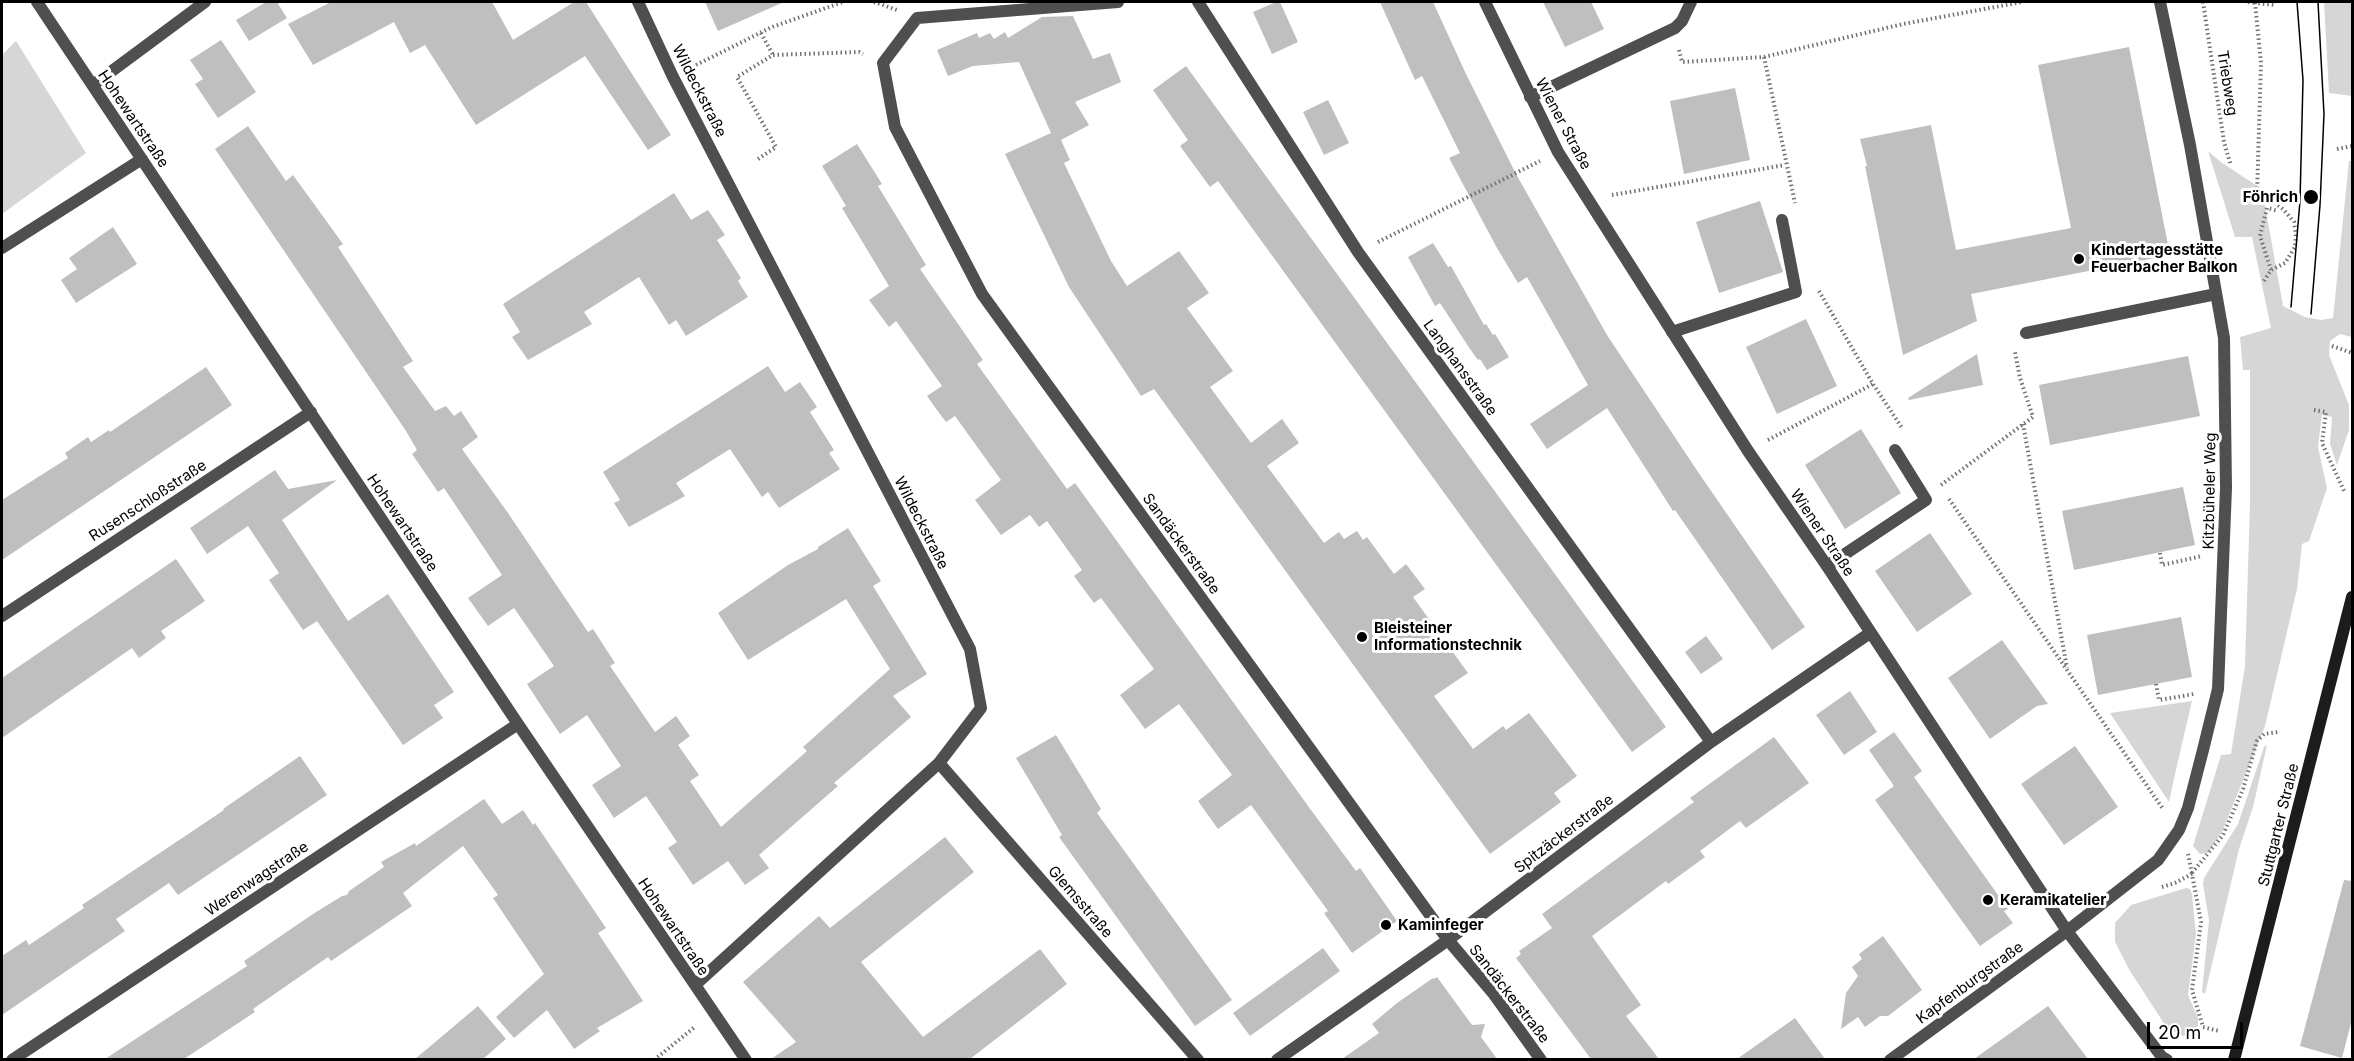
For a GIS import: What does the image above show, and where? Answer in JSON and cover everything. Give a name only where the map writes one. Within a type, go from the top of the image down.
[{"type":"main road","name":"Stuttgarter Straße","points":[[2234,1059],[2352,597]]},
{"type":"street","name":"Hohewartstraße","points":[[37,2],[518,724],[746,1059]]},
{"type":"street","points":[[93,85],[205,2]]},
{"type":"street","name":"Wildeckstraße","points":[[638,2],[673,77],[970,649],[981,708],[939,763],[695,985]]},
{"type":"street","points":[[882,63],[917,18],[1118,2]]},
{"type":"street","name":"Langhansstraße","points":[[1197,2],[1358,252],[1712,742]]},
{"type":"street","name":"Wiener Straße","points":[[1485,2],[1558,152],[1748,451],[1827,566],[2067,931],[2162,1057],[2167,1059]]},
{"type":"street","points":[[1530,97],[1675,28],[1682,21],[1691,2]]},
{"type":"street","name":"Kitzbüheler Weg","points":[[2067,931],[2158,860],[2179,830],[2188,808],[2218,689],[2226,488],[2224,338],[2190,146],[2160,2]]},
{"type":"street","name":"Sandäckerstraße","points":[[882,63],[896,127],[982,294],[1448,940],[1493,993],[1541,1059]]},
{"type":"street","points":[[2,248],[142,159]]},
{"type":"street","points":[[1672,332],[1796,292],[1782,220]]},
{"type":"street","points":[[2026,333],[2216,294]]},
{"type":"street","name":"Rusenschloßstraße","points":[[2,616],[311,412]]},
{"type":"street","points":[[1827,566],[1926,500],[1895,450]]},
{"type":"street","name":"Spitzäckerstraße","points":[[1277,1059],[1448,940],[1712,742],[1870,633]]},
{"type":"street","name":"Werenwagstraße","points":[[12,1059],[518,724]]},
{"type":"street","name":"Glemsstraße","points":[[939,763],[1198,1059]]},
{"type":"street","name":"Kapfenburgstraße","points":[[1890,1059],[2067,931]]},
{"type":"path","points":[[673,77],[761,33],[843,2]]},
{"type":"path","points":[[1675,28],[1682,62],[1764,57],[1903,24],[2022,2]]},
{"type":"path","name":"Triebweg","points":[[2203,2],[2224,142],[2231,166]]},
{"type":"path","points":[[2248,2],[2276,5]]},
{"type":"path","points":[[2255,3],[2261,63],[2257,194],[2269,198],[2284,210],[2294,222],[2296,234],[2295,247],[2285,263],[2271,270],[2264,281]]},
{"type":"path","points":[[761,33],[773,55]]},
{"type":"path","points":[[758,159],[776,147],[737,76],[773,55],[860,52],[882,63]]},
{"type":"path","points":[[1764,57],[1796,209]]},
{"type":"path","points":[[2337,149],[2352,146]]},
{"type":"path","points":[[1358,252],[1558,152]]},
{"type":"path","points":[[1594,208],[1614,194],[1785,165]]},
{"type":"path","points":[[2271,270],[2260,236],[2267,208],[2278,211]]},
{"type":"path","points":[[1816,286],[1873,384],[1903,430]]},
{"type":"path","points":[[1926,500],[1934,495],[1940,486],[2033,417],[2020,378],[2013,336],[2026,333]]},
{"type":"path","points":[[2332,346],[2352,353]]},
{"type":"path","points":[[1748,451],[1873,384]]},
{"type":"path","points":[[2314,410],[2326,412],[2322,443],[2345,493]]},
{"type":"path","points":[[2023,424],[2068,672]]},
{"type":"path","points":[[1934,477],[2179,830]]},
{"type":"path","points":[[2160,553],[2162,565],[2224,552]]},
{"type":"path","points":[[2156,684],[2159,700],[2218,689]]},
{"type":"path","points":[[2155,889],[2175,883],[2192,874],[2223,835],[2243,789],[2257,741],[2264,734],[2278,732]]},
{"type":"path","points":[[2192,874],[2201,922],[2192,990],[2203,1027]]},
{"type":"path","points":[[654,1059],[682,1036]]},
{"type":"shaded area","points":[[2324,2],[2352,2],[2352,96],[2329,93]]},
{"type":"shaded area","points":[[16,41],[86,153],[2,214],[2,55]]},
{"type":"shaded area","points":[[2208,151],[2262,189],[2283,306],[2305,317],[2321,320],[2333,318],[2349,161],[2352,161],[2352,337],[2340,334],[2330,341],[2329,355],[2349,405],[2349,430],[2337,465],[2330,444],[2332,417],[2322,415],[2318,447],[2327,488],[2309,541],[2302,544],[2297,589],[2265,726],[2222,832],[2208,853],[2200,854],[2193,846],[2221,755],[2231,754],[2245,666],[2250,503],[2250,370],[2243,370],[2240,337],[2271,328],[2252,237],[2235,237]]},
{"type":"shaded area","points":[[2192,701],[2175,774],[2169,802],[2110,713]]},
{"type":"shaded area","points":[[2267,745],[2253,807],[2239,849],[2205,994],[2202,992],[2209,920],[2204,878],[2238,824],[2264,747]]},
{"type":"shaded area","points":[[2186,888],[2190,889],[2192,894],[2196,934],[2188,995],[2198,1018],[2198,1025],[2193,1033],[2183,1036],[2167,1028],[2130,971],[2115,942],[2115,923],[2131,905]]},
{"type":"building","points":[[266,2],[277,2],[287,18],[249,41],[236,20]]},
{"type":"building","points":[[331,2],[492,2],[513,40],[574,2],[586,2],[671,135],[648,150],[585,56],[476,125],[425,45],[410,53],[394,22],[313,65],[288,24]]},
{"type":"building","points":[[705,2],[784,2],[718,31]]},
{"type":"building","points":[[1280,2],[1298,42],[1272,54],[1253,12]]},
{"type":"building","points":[[1380,2],[1433,2],[1516,174],[1607,335],[1805,627],[1772,650],[1675,510],[1673,511],[1607,408],[1547,449],[1530,424],[1588,385],[1527,277],[1518,283],[1497,248],[1449,158],[1460,153],[1422,76],[1415,80]]},
{"type":"building","points":[[1543,2],[1591,2],[1604,29],[1565,47]]},
{"type":"building","points":[[1073,16],[1093,59],[1110,53],[1121,82],[1075,102],[1089,125],[1061,140],[1070,160],[1064,163],[1111,261],[1127,286],[1179,251],[1209,293],[1187,308],[1233,371],[1210,387],[1251,443],[1282,419],[1299,443],[1267,466],[1324,543],[1339,532],[1344,539],[1357,531],[1363,540],[1367,537],[1394,574],[1406,564],[1425,589],[1413,597],[1468,673],[1434,696],[1473,749],[1503,726],[1506,730],[1529,713],[1577,776],[1554,793],[1561,802],[1490,854],[1154,389],[1141,396],[1069,287],[1005,154],[1051,133],[1019,62],[973,66],[948,76],[937,50],[977,33],[979,38],[990,33],[994,39],[1005,32],[1008,38],[1042,17]]},
{"type":"building","points":[[221,40],[256,92],[218,118],[195,84],[203,79],[190,60]]},
{"type":"building","points":[[2129,47],[2170,255],[1971,294],[1977,321],[1903,355],[1860,139],[1931,125],[1956,250],[2071,228],[2038,65]]},
{"type":"building","points":[[1186,66],[1666,727],[1632,752],[1218,181],[1210,187],[1180,146],[1188,140],[1153,90]]},
{"type":"building","points":[[1735,88],[1750,160],[1684,174],[1670,101]]},
{"type":"building","points":[[1328,100],[1349,143],[1324,155],[1303,112]]},
{"type":"building","points":[[248,126],[286,181],[293,175],[343,244],[338,247],[413,361],[403,367],[435,411],[446,406],[454,416],[461,411],[478,437],[462,449],[588,632],[593,629],[615,663],[610,666],[655,732],[676,716],[690,736],[678,745],[699,775],[690,781],[721,827],[807,751],[803,747],[890,669],[846,599],[748,660],[718,613],[788,565],[818,549],[848,528],[881,581],[873,586],[927,674],[893,696],[911,717],[834,783],[838,786],[759,855],[769,868],[745,885],[728,861],[693,885],[668,848],[677,842],[646,796],[614,818],[592,785],[621,766],[587,715],[560,734],[527,684],[554,666],[514,608],[488,626],[468,598],[502,575],[444,488],[438,492],[412,454],[417,450],[406,431],[215,149]]},
{"type":"building","points":[[857,144],[882,184],[878,186],[926,265],[920,269],[983,360],[977,364],[1067,489],[1075,483],[1311,810],[1356,871],[1360,868],[1397,921],[1352,953],[1324,913],[1328,911],[1251,805],[1218,829],[1198,801],[1232,775],[1179,704],[1145,729],[1120,695],[1154,669],[1101,598],[1094,603],[1074,576],[1082,570],[1047,521],[1039,527],[1030,515],[1001,535],[975,500],[1001,480],[955,416],[946,422],[937,410],[927,396],[942,386],[896,321],[889,327],[869,300],[889,286],[842,208],[846,206],[822,166]]},
{"type":"building","points":[[674,193],[691,220],[708,210],[725,235],[717,240],[741,278],[738,281],[748,297],[686,336],[676,320],[669,325],[639,277],[584,312],[592,324],[528,360],[512,337],[520,332],[503,304]]},
{"type":"building","points":[[1760,201],[1783,272],[1719,293],[1696,222]]},
{"type":"building","points":[[113,227],[137,264],[76,303],[61,280],[77,269],[69,258]]},
{"type":"building","points":[[1433,243],[1448,267],[1451,266],[1484,325],[1486,324],[1493,335],[1495,334],[1509,357],[1487,370],[1470,349],[1440,303],[1435,306],[1408,257]]},
{"type":"building","points":[[1806,319],[1837,386],[1777,414],[1746,347]]},
{"type":"building","points":[[1977,354],[1983,385],[1909,400],[1908,398]]},
{"type":"building","points":[[2188,356],[2200,416],[2050,445],[2039,385]]},
{"type":"building","points":[[768,366],[785,392],[800,382],[817,407],[810,412],[834,450],[829,453],[840,469],[779,508],[768,492],[762,497],[730,449],[676,483],[685,496],[629,527],[614,503],[620,500],[603,472]]},
{"type":"building","points":[[206,367],[232,405],[2,560],[2,500],[68,458],[65,453],[88,437],[91,442],[109,430],[110,432]]},
{"type":"building","points":[[1861,429],[1901,493],[1845,529],[1805,465]]},
{"type":"building","points":[[275,470],[288,489],[337,480],[282,520],[348,621],[388,594],[454,692],[434,705],[443,718],[403,745],[317,621],[303,630],[269,580],[279,573],[248,526],[207,554],[190,528]]},
{"type":"building","points":[[2183,487],[2195,545],[2074,570],[2062,511]]},
{"type":"building","points":[[1930,533],[1972,594],[1917,632],[1875,571]]},
{"type":"building","points":[[176,559],[205,601],[161,631],[166,638],[139,658],[132,648],[2,738],[2,678]]},
{"type":"building","points":[[2181,617],[2192,677],[2098,695],[2087,635]]},
{"type":"building","points":[[1706,636],[1723,659],[1701,674],[1685,652]]},
{"type":"building","points":[[2002,640],[2048,704],[2037,706],[1990,739],[1948,678]]},
{"type":"building","points":[[1850,691],[1877,732],[1844,755],[1816,715]]},
{"type":"building","points":[[1894,732],[1922,771],[1914,777],[2008,909],[2004,911],[2013,923],[1980,946],[1875,800],[1894,786],[1869,750]]},
{"type":"building","points":[[1056,735],[1101,809],[1097,813],[1232,1000],[1195,1026],[1059,837],[1062,835],[1016,758]]},
{"type":"building","points":[[1774,737],[1809,783],[1746,828],[1740,821],[1700,851],[1705,857],[1668,884],[1666,881],[1592,936],[1641,1005],[1626,1016],[1659,1059],[1591,1059],[1516,958],[1521,954],[1519,951],[1552,928],[1542,914],[1694,802],[1690,798]]},
{"type":"building","points":[[2075,746],[2118,807],[2064,845],[2021,784]]},
{"type":"building","points":[[300,756],[327,795],[178,895],[169,883],[116,919],[125,931],[2,1015],[2,956],[26,940],[29,945],[84,908],[82,905]]},
{"type":"building","points":[[484,799],[502,824],[523,810],[533,825],[535,823],[606,928],[598,933],[643,1001],[597,1028],[600,1031],[574,1049],[547,1010],[514,1038],[496,1017],[544,974],[493,898],[498,895],[463,846],[403,893],[412,906],[331,961],[328,957],[253,1009],[255,1012],[184,1059],[105,1059],[247,966],[244,961],[313,914],[347,895],[349,891],[384,867],[381,862],[415,843],[416,846]]},
{"type":"building","points":[[945,837],[974,872],[861,962],[923,1037],[1040,949],[1067,984],[970,1059],[771,1059],[796,1042],[743,982],[819,916],[830,928]]},
{"type":"building","points":[[2344,880],[2352,881],[2352,1019],[2342,1058],[2300,1046]]},
{"type":"building","points":[[1883,936],[1922,990],[1888,1016],[1880,1016],[1865,1027],[1858,1017],[1841,1029],[1846,993],[1858,976],[1852,967],[1862,959],[1859,954]]},
{"type":"building","points":[[1323,948],[1340,971],[1250,1036],[1233,1013]]},
{"type":"building","points":[[1437,977],[1472,1025],[1485,1024],[1481,1037],[1497,1059],[1342,1059],[1379,1033],[1372,1024],[1397,1003]]},
{"type":"building","points":[[478,1006],[506,1039],[483,1059],[415,1059]]},
{"type":"building","points":[[2048,1006],[2088,1059],[1974,1059]]},
{"type":"building","points":[[1795,1018],[1825,1059],[1737,1059]]},
{"type":"tram line","points":[[2291,307],[2300,201],[2303,80],[2297,2]]},
{"type":"tram line","points":[[2311,314],[2320,205],[2324,114],[2318,2]]},
{"type":"place","name":"Föhrich","points":[[2311,197]]},
{"type":"place","name":"Kindertagesstätte Feuerbacher Balkon","points":[[2079,259]]},
{"type":"place","name":"Bleisteiner Informationstechnik","points":[[1362,637]]},
{"type":"place","name":"Keramikatelier","points":[[1988,900]]},
{"type":"place","name":"Kaminfeger","points":[[1386,925]]}]
